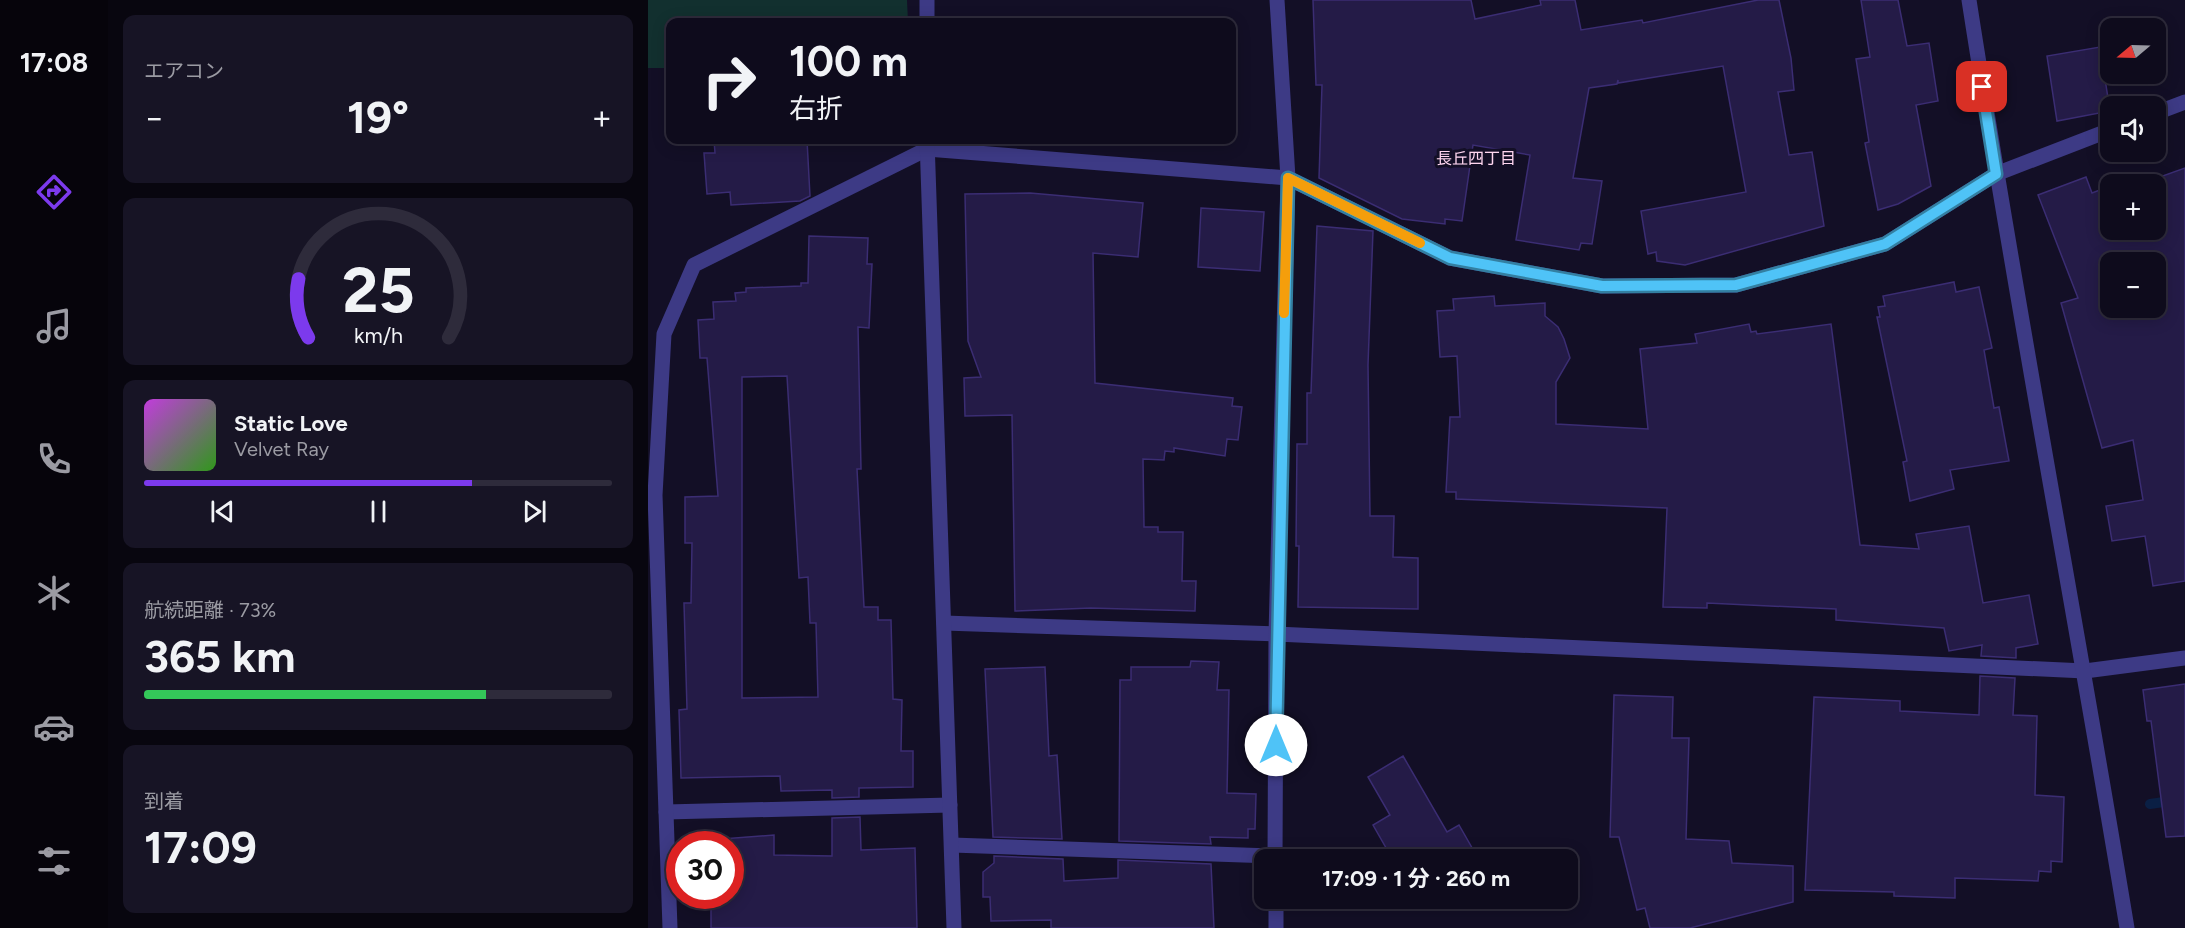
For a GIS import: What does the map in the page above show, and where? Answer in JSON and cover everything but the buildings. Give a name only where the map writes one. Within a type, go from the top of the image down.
[{"type":"street","points":[[927,0],[927,18]]},
{"type":"street","points":[[1275,849],[1276,634],[1288,178],[1277,0]]},
{"type":"street","points":[[1969,0],[1996,174],[2085,671],[2127,928]]},
{"type":"street","points":[[2166,109],[2185,102]]},
{"type":"street","points":[[670,928],[655,495],[664,334],[694,265],[927,144],[1288,178],[1450,258],[1602,286],[1736,285],[1885,244],[1996,174],[2100,134]]},
{"type":"street","points":[[927,144],[954,928]]},
{"type":"street","points":[[944,623],[1276,634],[2085,671],[2185,658]]},
{"type":"street","points":[[666,812],[950,805]]},
{"type":"street","points":[[952,845],[1254,857]]},
{"type":"street","points":[[1276,909],[1276,928]]},
{"type":"green space","points":[[648,0],[907,0],[908,18],[666,18],[666,68],[648,68]]},
{"type":"waterway","points":[[2150,804],[2185,799]]},
{"type":"slow traffic","points":[[1284,313],[1288,178],[1420,243]]},
{"type":"district","name":"長丘四丁目","points":[[1476,158]]},
{"type":"route","points":[[1276,745],[1276,634],[1288,178],[1450,258],[1602,286],[1736,285],[1885,244],[1996,174],[1982,87]]}]
